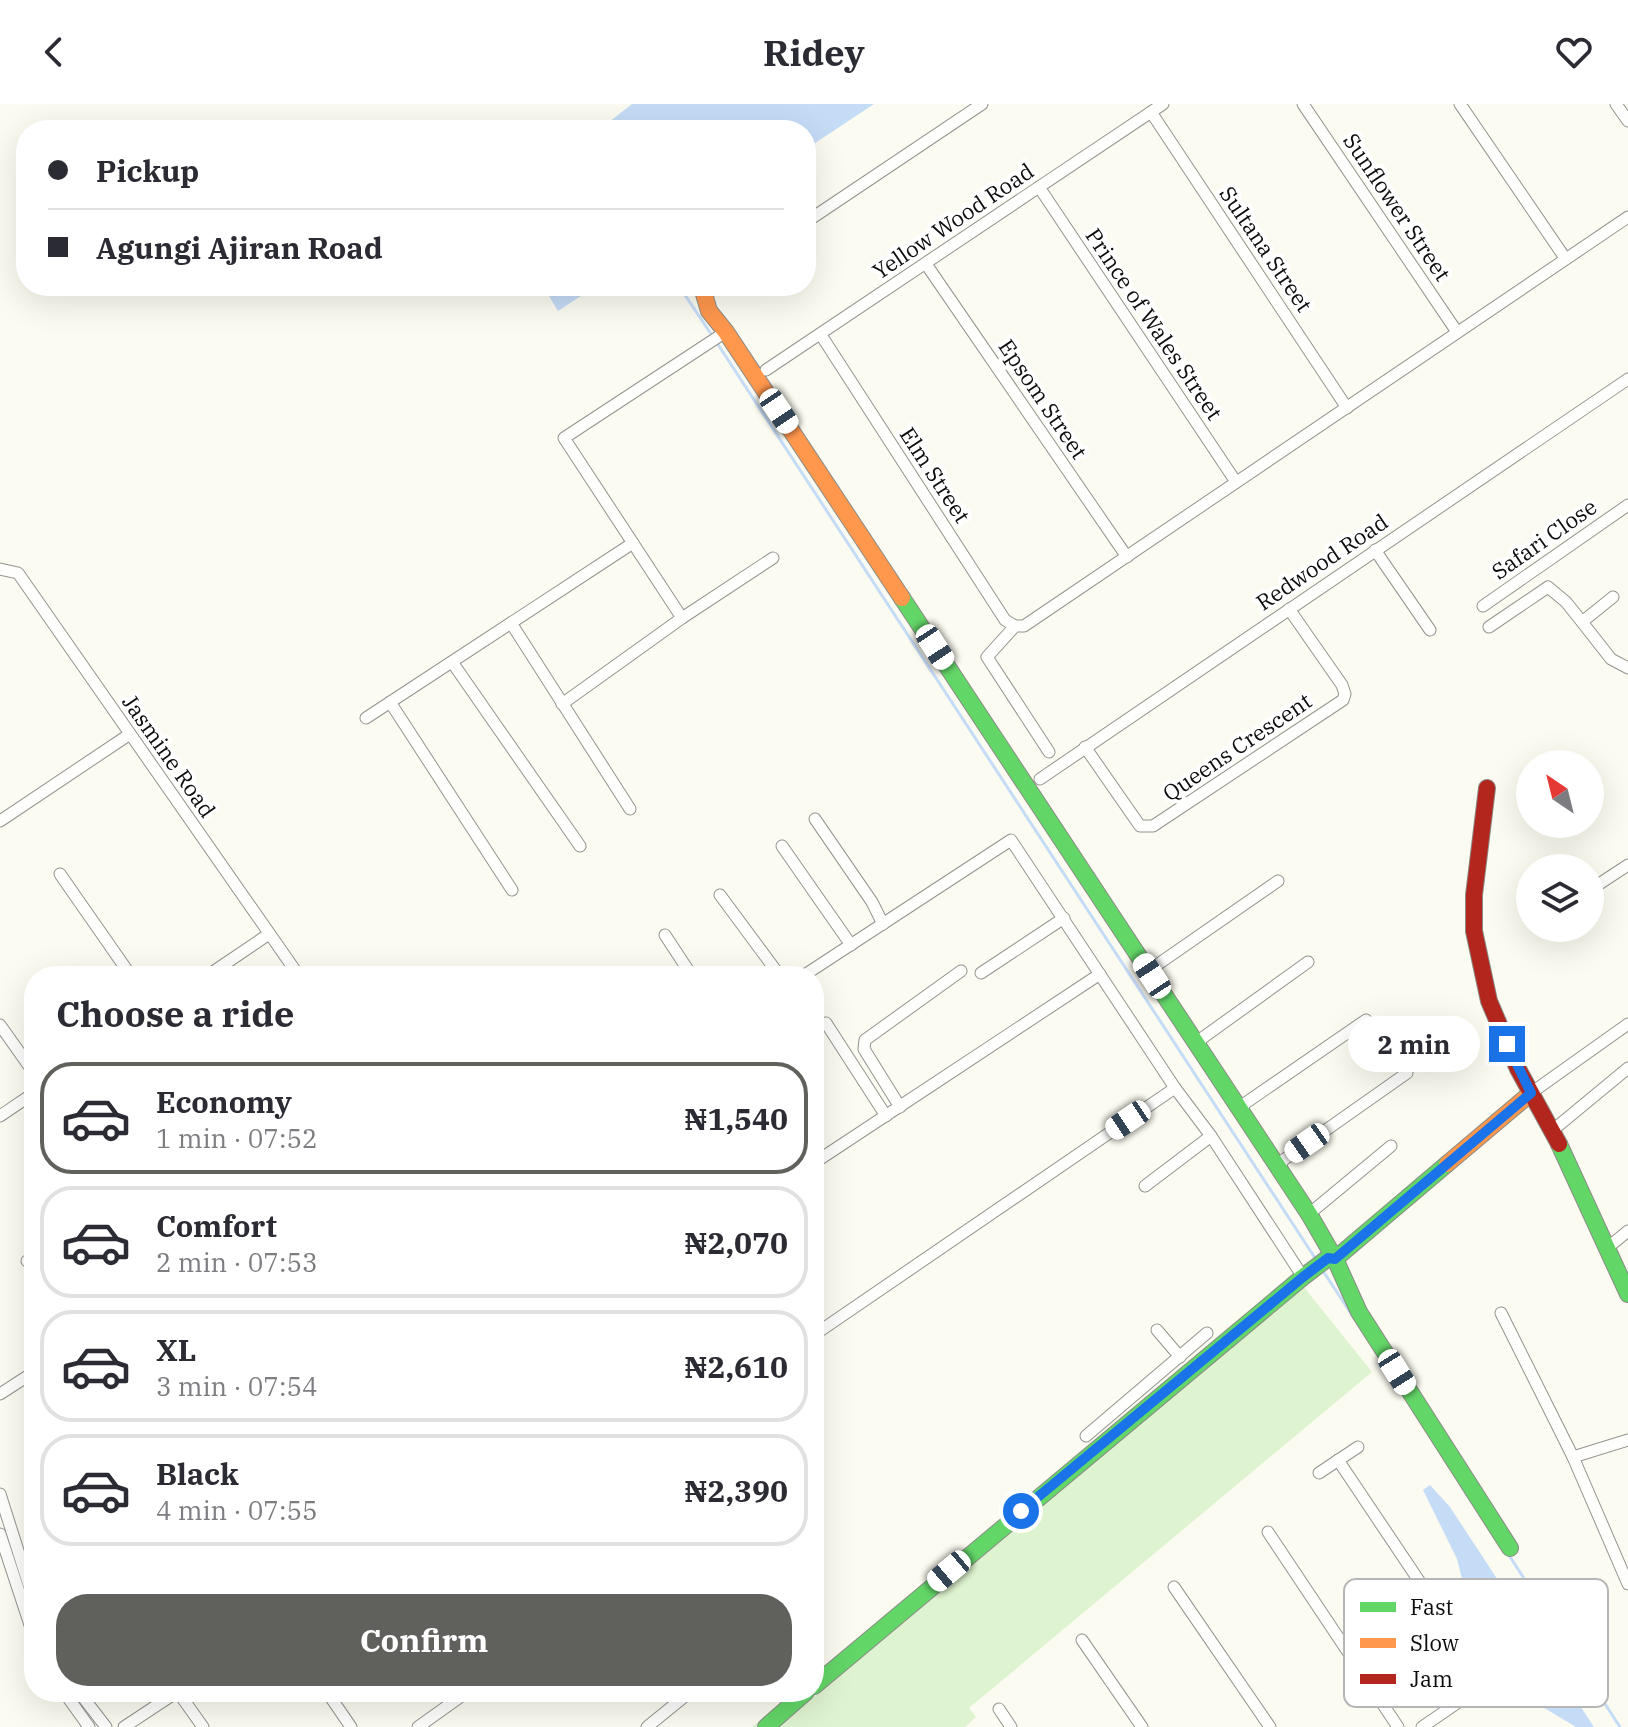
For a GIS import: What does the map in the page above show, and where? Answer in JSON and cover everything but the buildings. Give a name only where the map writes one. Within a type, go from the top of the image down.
[{"type":"street","points":[[816,215],[982,104]]},
{"type":"street","name":"Yellow Wood Road","points":[[766,370],[1163,104]]},
{"type":"street","name":"Sunflower Street","points":[[1303,104],[1457,332]]},
{"type":"street","points":[[1460,104],[1565,258]]},
{"type":"street","points":[[1616,104],[1628,121]]},
{"type":"street","name":"Sultana Street","points":[[1151,112],[1347,408]]},
{"type":"street","name":"Prince of Wales Street","points":[[1039,187],[1236,482]]},
{"type":"street","points":[[1049,752],[987,657],[1019,626],[1127,557],[1628,217]]},
{"type":"street","name":"Epsom Street","points":[[926,264],[1127,557]]},
{"type":"street","points":[[704,296],[709,311],[1309,1214],[1359,1312],[1510,1548]]},
{"type":"street","points":[[682,618],[564,438],[724,333]]},
{"type":"street","name":"Elm Street","points":[[821,335],[1005,620],[1019,626]]},
{"type":"street","name":"Redwood Road","points":[[1040,779],[1628,379]]},
{"type":"street","name":"Safari Close","points":[[1483,606],[1628,505]]},
{"type":"street","points":[[366,718],[633,543]]},
{"type":"street","points":[[1375,550],[1430,630]]},
{"type":"street","points":[[562,704],[682,618],[773,558]]},
{"type":"street","name":"Jasmine Road","points":[[0,569],[18,573],[292,966]]},
{"type":"street","points":[[1489,627],[1548,587],[1566,602],[1611,659],[1628,668]]},
{"type":"street","points":[[1582,622],[1613,597]]},
{"type":"street","name":"Queens Crescent","points":[[1085,747],[1140,826],[1153,826],[1343,700],[1342,685],[1289,609]]},
{"type":"street","points":[[511,623],[630,809]]},
{"type":"street","points":[[452,662],[580,846]]},
{"type":"street","points":[[390,702],[512,890]]},
{"type":"street","points":[[0,821],[130,734]]},
{"type":"street","points":[[1487,788],[1474,895],[1474,931],[1489,1001],[1531,1093],[1553,1130],[1628,1294]]},
{"type":"street","points":[[815,819],[872,902],[883,924]]},
{"type":"street","points":[[818,966],[1011,840],[1304,1276]]},
{"type":"street","points":[[782,846],[851,945]]},
{"type":"street","points":[[1604,881],[1628,865]]},
{"type":"street","points":[[60,874],[124,966]]},
{"type":"street","points":[[1152,976],[1154,967],[1278,881]]},
{"type":"street","points":[[720,895],[773,966]]},
{"type":"street","points":[[981,973],[1064,918]]},
{"type":"street","points":[[222,966],[269,934]]},
{"type":"street","points":[[665,935],[685,966]]},
{"type":"street","points":[[1199,1048],[1201,1039],[1308,962]]},
{"type":"street","points":[[900,1107],[864,1049],[865,1040],[961,971]]},
{"type":"street","points":[[824,1156],[1100,974]]},
{"type":"street","points":[[1242,1114],[1244,1104],[1366,1020]]},
{"type":"street","points":[[826,1023],[886,1116]]},
{"type":"street","points":[[1086,1436],[1187,1358],[1332,1259],[1531,1093],[1628,1024]]},
{"type":"street","points":[[0,1025],[24,1059]]},
{"type":"street","points":[[1553,1130],[1628,1068]]},
{"type":"street","points":[[1280,1170],[1282,1161],[1407,1073]]},
{"type":"street","points":[[824,1328],[1175,1088]]},
{"type":"street","points":[[0,1116],[24,1100]]},
{"type":"street","points":[[1145,1186],[1211,1136]]},
{"type":"street","points":[[1309,1214],[1391,1146]]},
{"type":"street","points":[[1606,1249],[1628,1231]]},
{"type":"street","points":[[1501,1313],[1573,1457],[1628,1584]]},
{"type":"street","points":[[1157,1330],[1187,1358]]},
{"type":"street","points":[[824,1677],[1187,1358],[1207,1333]]},
{"type":"street","points":[[0,1394],[24,1378]]},
{"type":"street","points":[[1573,1457],[1628,1440]]},
{"type":"street","points":[[1319,1473],[1358,1447]]},
{"type":"street","points":[[1338,1460],[1418,1579]]},
{"type":"street","points":[[0,1494],[4,1531],[24,1602]]},
{"type":"street","points":[[4,1531],[24,1578]]},
{"type":"street","points":[[1268,1532],[1344,1647]]},
{"type":"street","points":[[1174,1587],[1270,1727]]},
{"type":"street","points":[[1082,1640],[1142,1727]]},
{"type":"street","points":[[71,1702],[89,1727]]},
{"type":"street","points":[[87,1702],[106,1727]]},
{"type":"street","points":[[124,1727],[163,1702]]},
{"type":"street","points":[[185,1702],[203,1727]]},
{"type":"street","points":[[334,1702],[351,1727]]},
{"type":"street","points":[[418,1727],[453,1702]]},
{"type":"street","points":[[647,1727],[678,1702]]},
{"type":"street","points":[[766,1727],[795,1702]]},
{"type":"street","points":[[1384,1707],[1398,1727]]},
{"type":"street","points":[[1422,1727],[1451,1707]]},
{"type":"street","points":[[999,1709],[1011,1727]]},
{"type":"green space","points":[[1295,1276],[1372,1372],[969,1708],[976,1717],[965,1727],[752,1727],[782,1702],[824,1702],[824,1683]]},
{"type":"water","points":[[632,104],[874,104],[816,142],[816,120],[612,120]]},
{"type":"water","points":[[549,296],[581,296],[558,311]]},
{"type":"water","points":[[1430,1485],[1450,1507],[1497,1579],[1462,1579],[1457,1559],[1423,1490]]},
{"type":"water","points":[[1542,1707],[1581,1707],[1594,1727],[1576,1727]]},
{"type":"waterway","points":[[686,296],[713,337]]},
{"type":"waterway","points":[[717,343],[1317,1261]]},
{"type":"waterway","points":[[1323,1271],[1354,1318]]},
{"type":"waterway","points":[[1507,1552],[1524,1579]]},
{"type":"waterway","points":[[1607,1707],[1620,1727]]},
{"type":"traffic: fast","points":[[902,598],[1309,1214],[1335,1259],[1359,1312],[1510,1548]]},
{"type":"traffic: fast","points":[[1559,1144],[1628,1294]]},
{"type":"traffic: fast","points":[[824,1678],[1303,1277],[1328,1258],[1335,1259],[1447,1164]]},
{"type":"traffic: fast","points":[[766,1727],[795,1702]]},
{"type":"traffic: slow","points":[[705,296],[709,311],[902,598]]},
{"type":"traffic: slow","points":[[1447,1164],[1531,1093]]},
{"type":"traffic: jam","points":[[1487,788],[1474,895],[1474,931],[1489,1001],[1518,1069],[1559,1144]]},
{"type":"route","points":[[1021,1511],[1303,1277],[1328,1258],[1335,1259],[1531,1093],[1507,1044]]}]
